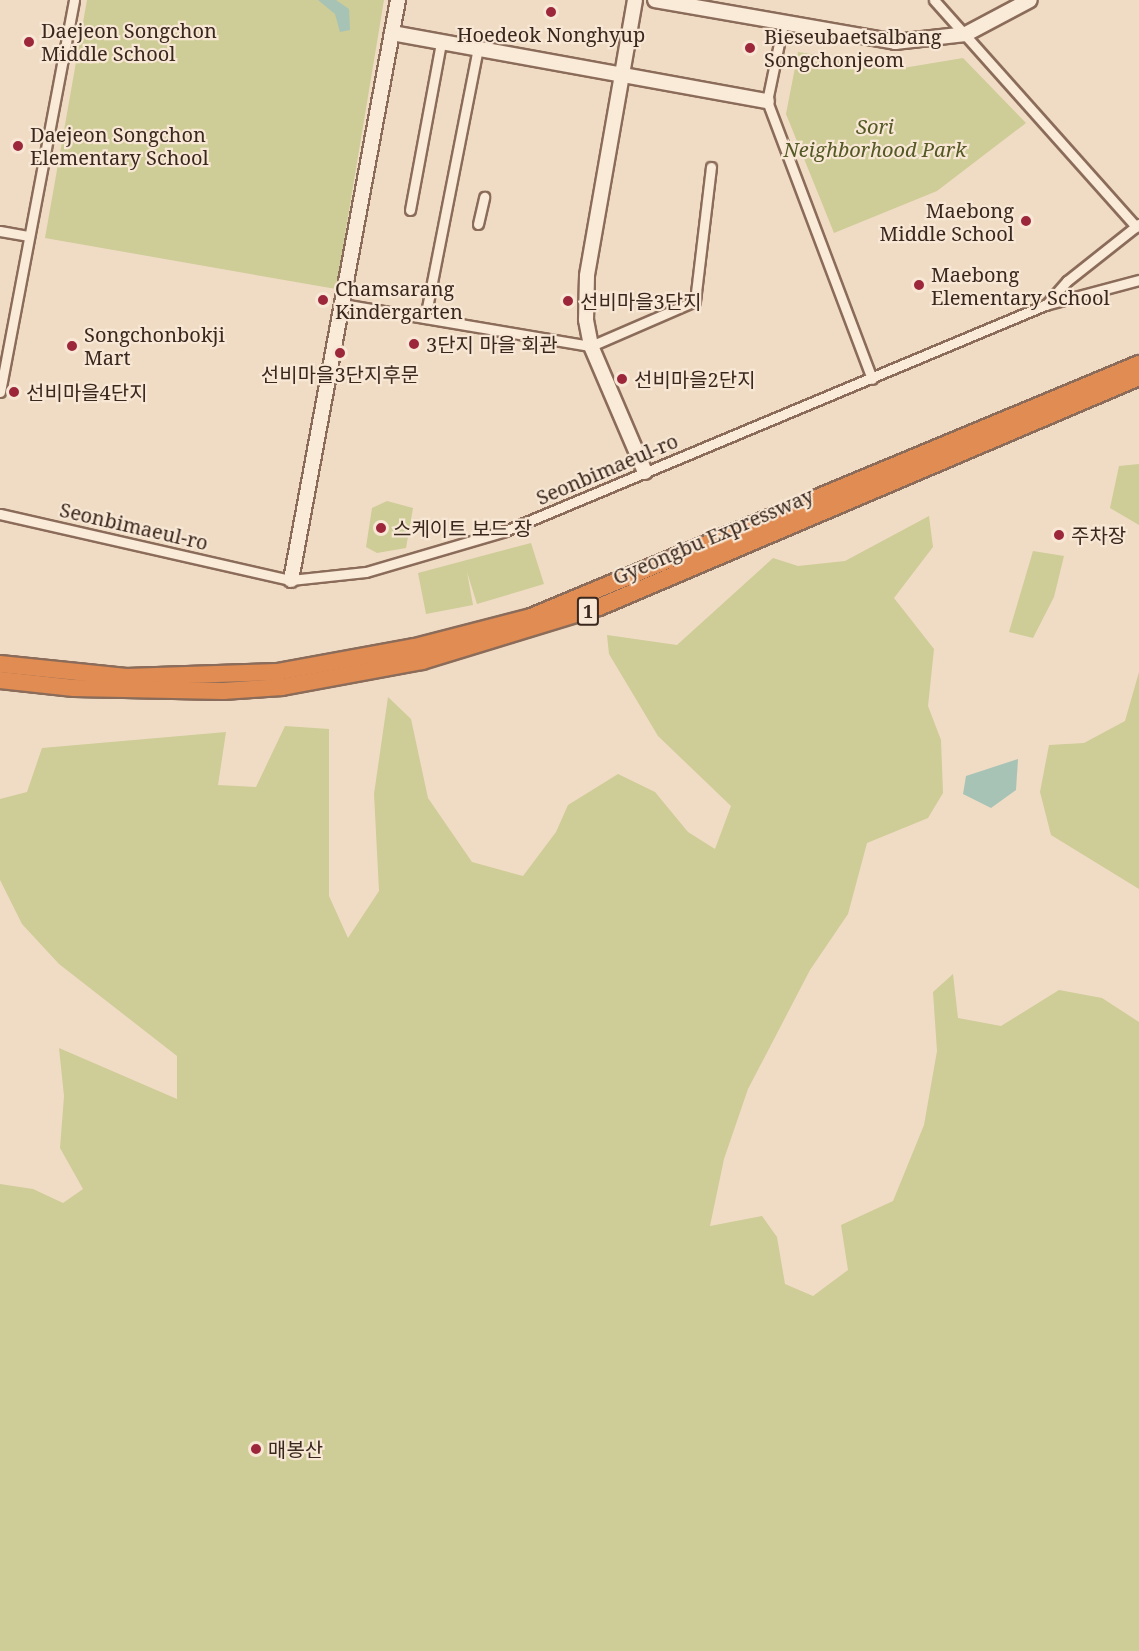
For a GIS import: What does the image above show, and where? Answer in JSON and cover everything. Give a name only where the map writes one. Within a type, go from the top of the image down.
[{"type":"highway","name":"Gyeongbu Expressway","points":[[0,664],[126,677],[277,672],[415,647],[531,617],[1139,364]]},
{"type":"highway","name":"Gyeongbu Expressway","points":[[0,680],[85,689],[223,691],[282,687],[422,661],[610,602],[1139,377]]},
{"type":"main road","points":[[291,580],[398,0]]},
{"type":"main road","points":[[635,0],[587,276],[591,346],[645,472]]},
{"type":"main road","points":[[655,0],[895,42],[966,34],[1030,0]]},
{"type":"main road","points":[[392,33],[767,101]]},
{"type":"street","points":[[0,392],[74,0]]},
{"type":"street","points":[[934,0],[1137,226],[1067,281],[1045,305]]},
{"type":"street","points":[[783,24],[767,101],[872,379]]},
{"type":"street","points":[[410,210],[441,42]]},
{"type":"street","points":[[425,318],[478,49]]},
{"type":"street","points":[[342,304],[591,346],[695,301],[711,167]]},
{"type":"street","points":[[478,224],[484,197]]},
{"type":"street","points":[[0,231],[28,236]]},
{"type":"street","name":"Seonbimaeul-ro","points":[[0,514],[291,580],[366,572],[457,548],[872,379],[1045,305],[1139,280]]},
{"type":"green space","points":[[87,0],[384,0],[336,289],[45,238]]},
{"type":"green space","name":"Sori Neighborhood Park","points":[[798,52],[903,68],[963,58],[1026,123],[937,191],[834,233],[786,114]]},
{"type":"green space","points":[[1139,464],[1139,525],[1110,508],[1119,466]]},
{"type":"green space","name":"스케이트 보드 장","points":[[387,501],[413,508],[406,548],[377,553],[366,547],[372,508]]},
{"type":"green space","points":[[929,516],[933,547],[894,598],[934,649],[928,706],[941,740],[943,793],[928,818],[867,843],[848,914],[810,970],[748,1089],[724,1159],[710,1226],[762,1216],[777,1237],[785,1284],[813,1296],[848,1270],[841,1225],[893,1201],[924,1125],[937,1051],[933,992],[953,974],[958,1018],[1001,1026],[1059,990],[1102,998],[1139,1022],[1139,1651],[0,1651],[0,1184],[33,1189],[63,1203],[83,1189],[60,1148],[64,1096],[59,1048],[177,1099],[177,1056],[59,964],[22,924],[0,880],[0,799],[27,792],[42,748],[226,732],[218,785],[256,787],[285,726],[329,729],[329,896],[348,938],[379,891],[374,794],[388,697],[411,719],[428,798],[472,862],[523,876],[556,832],[568,805],[618,774],[655,792],[688,832],[715,849],[731,806],[658,736],[609,654],[607,635],[677,645],[773,558],[798,566],[845,561]]},
{"type":"green space","points":[[531,543],[544,584],[477,604],[467,572],[473,605],[426,614],[418,573]]},
{"type":"green space","points":[[1033,551],[1064,556],[1054,597],[1033,638],[1009,632]]},
{"type":"green space","points":[[1139,672],[1139,889],[1051,835],[1040,792],[1049,745],[1084,743],[1125,721]]},
{"type":"shaded area","points":[[318,0],[336,0],[349,9],[350,30],[340,32],[335,14]]},
{"type":"shaded area","points":[[1018,759],[1016,790],[991,808],[963,794],[966,776]]},
{"type":"place","name":"Hoedeok Nonghyup","points":[[551,12]]},
{"type":"place","name":"Daejeon Songchon Middle School","points":[[29,42]]},
{"type":"place","name":"Bieseubaetsalbang Songchonjeom","points":[[750,48]]},
{"type":"place","name":"Daejeon Songchon Elementary School","points":[[18,146]]},
{"type":"place","name":"Maebong Middle School","points":[[1026,221]]},
{"type":"place","name":"Maebong Elementary School","points":[[919,285]]},
{"type":"place","name":"Chamsarang Kindergarten","points":[[323,300]]},
{"type":"place","name":"선비마을3단지","points":[[568,301]]},
{"type":"place","name":"3단지 마을 회관","points":[[414,344]]},
{"type":"place","name":"Songchonbokji Mart","points":[[72,346]]},
{"type":"place","name":"선비마을3단지후문","points":[[340,353]]},
{"type":"place","name":"선비마을2단지","points":[[622,379]]},
{"type":"place","name":"선비마을4단지","points":[[14,392]]},
{"type":"place","name":"스케이트 보드 장","points":[[381,528]]},
{"type":"place","name":"주차장","points":[[1059,535]]},
{"type":"place","name":"매봉산","points":[[256,1449]]}]
